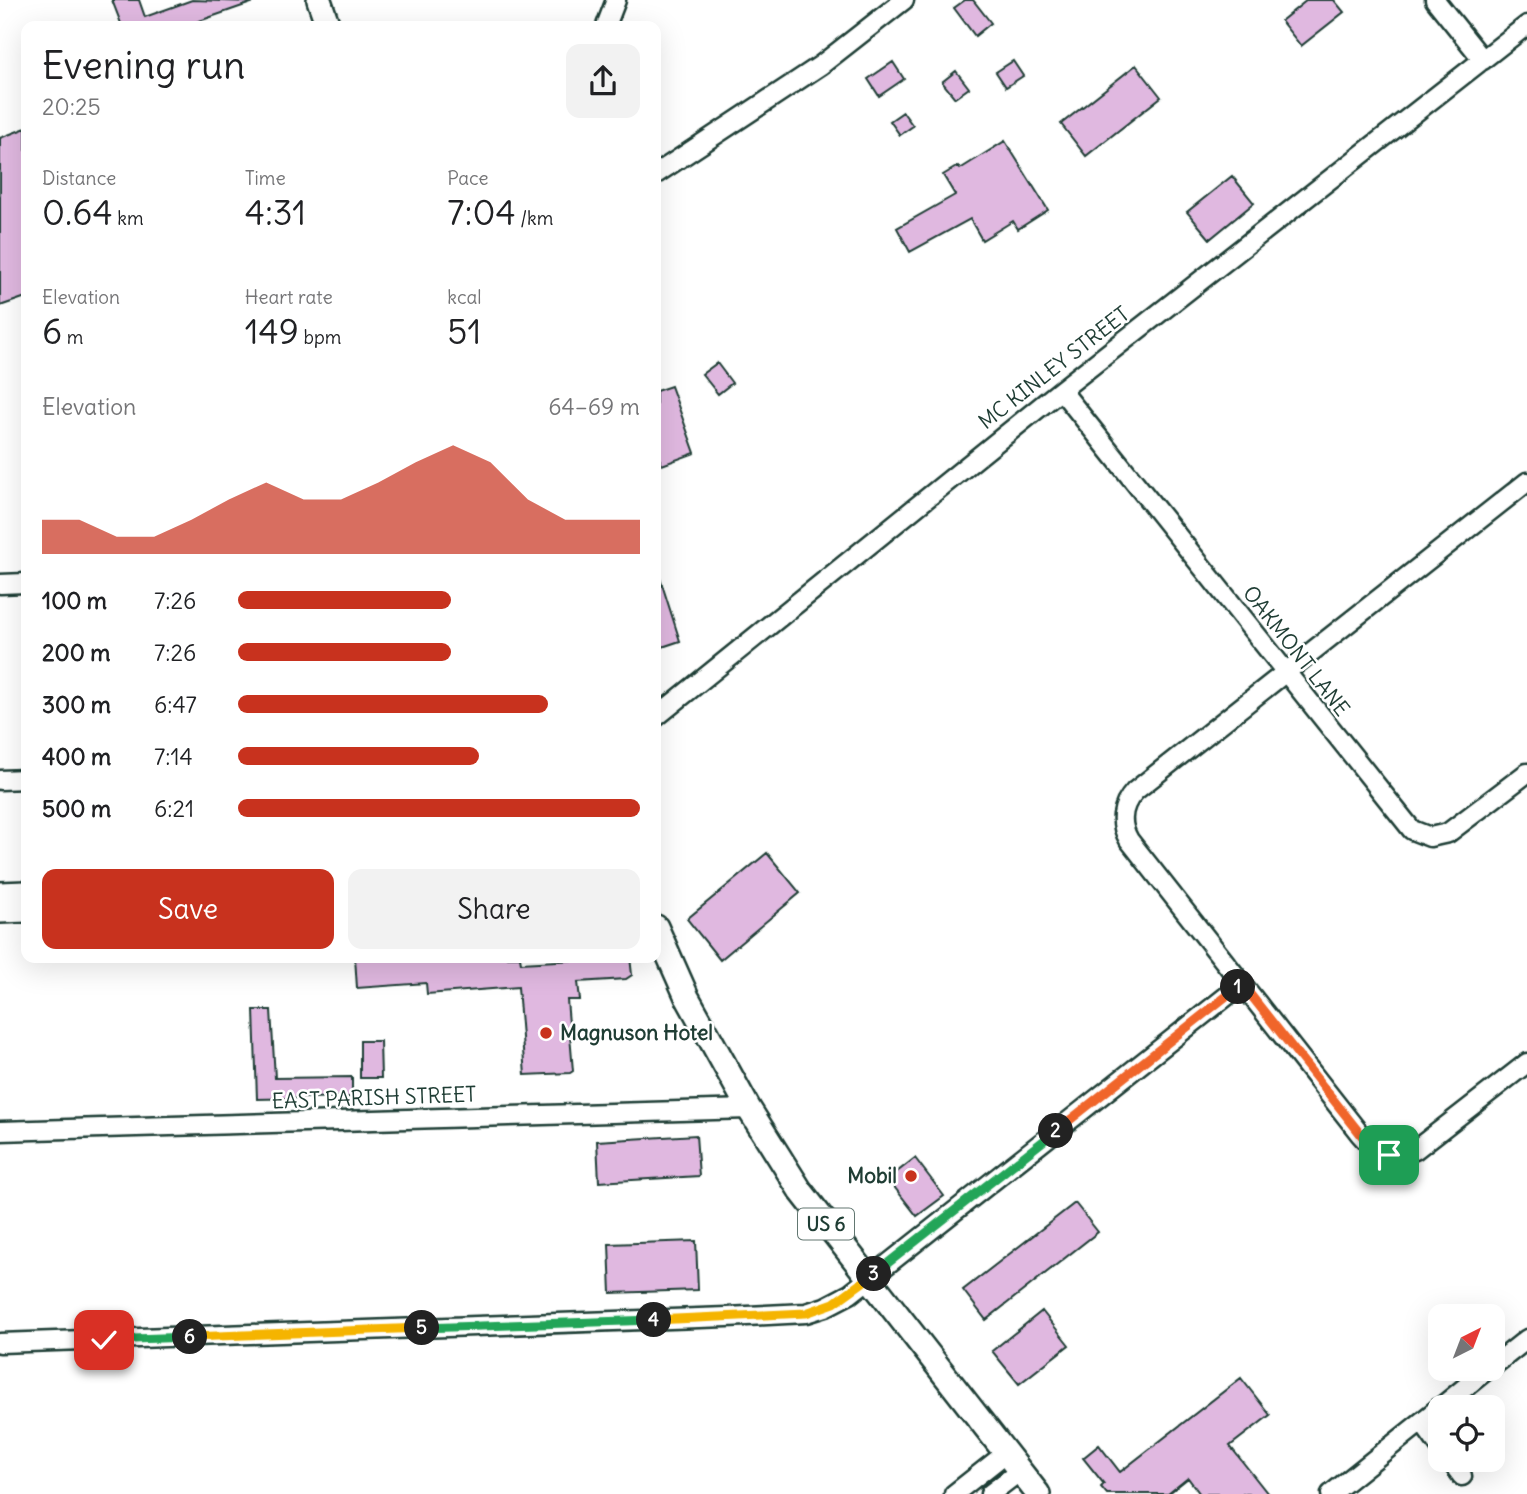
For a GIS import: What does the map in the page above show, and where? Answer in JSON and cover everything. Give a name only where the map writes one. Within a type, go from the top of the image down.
[{"type":"main road","points":[[319,0],[326,21]]},
{"type":"main road","points":[[0,894],[21,893]]},
{"type":"main road","points":[[0,911],[21,910]]},
{"type":"main road","name":"US 6","points":[[661,939],[687,997],[749,1109],[800,1190],[1038,1494]]},
{"type":"street","points":[[608,21],[616,0]]},
{"type":"street","points":[[661,171],[821,65],[904,0]]},
{"type":"street","points":[[1435,0],[1483,60]]},
{"type":"street","name":"MC KINLEY STREET","points":[[661,712],[1061,390],[1527,25]]},
{"type":"street","name":"OAKMONT LANE","points":[[1061,390],[1401,819],[1416,833],[1430,837],[1448,834],[1527,773]]},
{"type":"street","points":[[1527,482],[1135,791],[1122,813],[1123,826],[1129,840],[1366,1141],[1376,1150],[1389,1155],[1404,1154],[1419,1148],[1527,1063]]},
{"type":"street","points":[[0,584],[21,583]]},
{"type":"street","points":[[0,780],[21,779]]},
{"type":"street","points":[[0,1343],[796,1314],[816,1311],[834,1303],[869,1278],[1242,984]]},
{"type":"street","name":"EAST PARISH STREET","points":[[0,1131],[749,1109]]},
{"type":"street","points":[[1505,1356],[1527,1339]]},
{"type":"street","points":[[1456,1395],[1474,1381]]},
{"type":"street","points":[[1331,1494],[1428,1417]]},
{"type":"street","points":[[1422,1422],[1428,1430]]},
{"type":"street","points":[[954,1494],[1013,1462]]},
{"type":"street","points":[[990,1494],[1013,1462]]},
{"type":"street","points":[[1459,1472],[1462,1476]]},
{"type":"building","points":[[112,0],[139,0],[145,17],[192,0],[254,2],[199,21],[120,21]]},
{"type":"building","points":[[965,0],[973,0],[991,23],[975,36],[954,8]]},
{"type":"building","points":[[1307,0],[1334,0],[1344,12],[1301,46],[1281,21]]},
{"type":"building","points":[[1013,61],[1023,76],[1006,87],[996,72]]},
{"type":"building","points":[[893,62],[904,79],[879,96],[868,79]]},
{"type":"building","points":[[1136,65],[1161,97],[1086,156],[1061,124]]},
{"type":"building","points":[[956,71],[969,88],[955,98],[942,82]]},
{"type":"building","points":[[903,112],[913,126],[900,135],[890,121]]},
{"type":"building","points":[[21,130],[21,299],[0,306],[0,138]]},
{"type":"building","points":[[1005,141],[1048,210],[1018,229],[1013,221],[982,240],[970,219],[910,252],[897,228],[955,195],[943,175],[958,166],[960,169]]},
{"type":"building","points":[[1232,176],[1254,203],[1210,239],[1187,212]]},
{"type":"building","points":[[717,363],[732,383],[718,394],[702,374]]},
{"type":"building","points":[[671,386],[695,453],[662,465],[661,462],[661,389]]},
{"type":"building","points":[[661,581],[680,641],[661,647]]},
{"type":"building","points":[[767,853],[800,893],[720,960],[687,919]]},
{"type":"building","name":"Magnuson Hotel","points":[[355,963],[631,963],[632,975],[626,979],[578,982],[580,1000],[567,1000],[573,1071],[570,1073],[525,1075],[518,987],[427,994],[426,983],[357,988]]},
{"type":"building","points":[[254,1010],[271,1010],[275,1078],[352,1077],[352,1097],[257,1099]]},
{"type":"building","points":[[360,1041],[380,1041],[381,1078],[360,1078]]},
{"type":"building","points":[[696,1135],[699,1176],[599,1182],[597,1141]]},
{"type":"building","points":[[915,1158],[944,1196],[917,1216],[888,1179]]},
{"type":"building","points":[[1075,1203],[1098,1232],[986,1320],[963,1290]]},
{"type":"building","points":[[696,1241],[698,1290],[611,1293],[609,1244]]},
{"type":"building","points":[[1042,1311],[1069,1345],[1019,1384],[992,1351]]},
{"type":"building","points":[[1241,1378],[1270,1415],[1230,1446],[1268,1494],[1200,1494],[1188,1478],[1168,1494],[1107,1494],[1101,1487],[1104,1484],[1083,1458],[1099,1445],[1120,1472]]},
{"type":"place","name":"Magnuson Hotel","points":[[546,1033]]},
{"type":"place","name":"Mobil","points":[[911,1176]]},
{"type":"route","points":[[104,1340],[727,1318],[816,1311],[850,1294],[1242,984],[1366,1141],[1376,1150],[1389,1155]]}]
